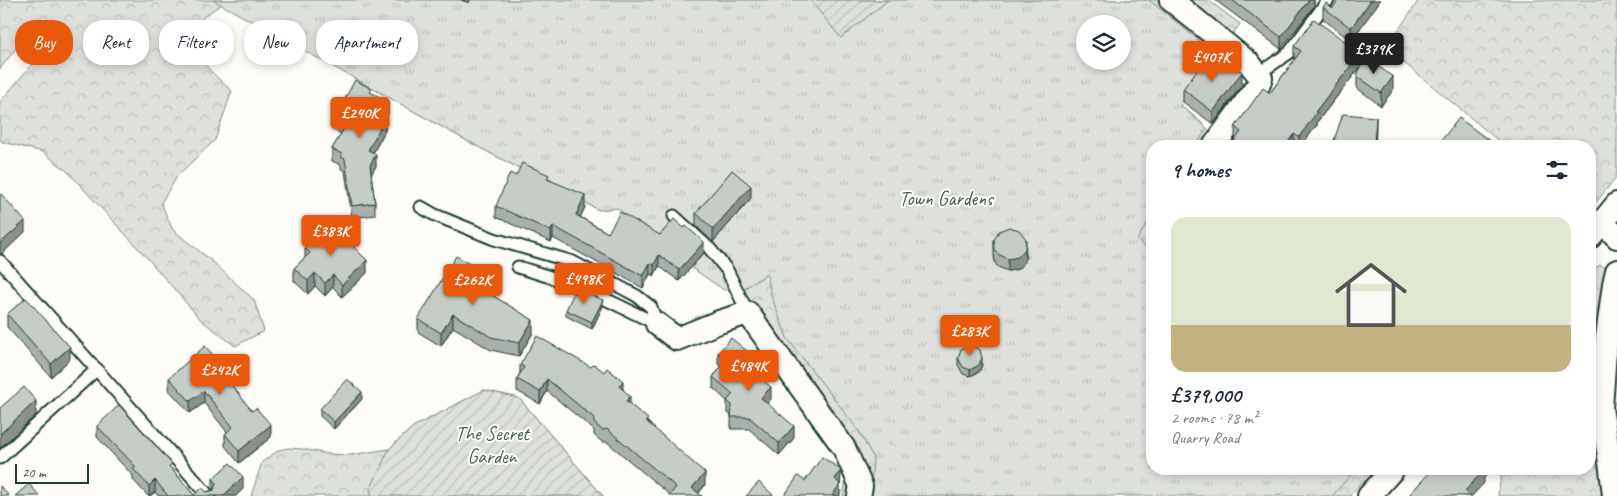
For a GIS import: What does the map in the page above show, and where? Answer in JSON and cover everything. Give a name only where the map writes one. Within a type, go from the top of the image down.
[{"type":"street","points":[[1171,0],[1249,63],[1260,78],[1259,84],[1218,140]]},
{"type":"street","points":[[1603,232],[1617,204]]},
{"type":"street","points":[[1614,496],[1600,408],[1605,352],[1617,271]]},
{"type":"street","points":[[657,324],[677,339],[719,322],[748,313],[844,448],[861,486],[859,496]]},
{"type":"street","points":[[1369,496],[1388,475]]},
{"type":"lane","points":[[1258,74],[1289,53],[1317,24],[1328,0]]},
{"type":"lane","points":[[421,207],[435,215],[494,239],[573,262],[637,296],[651,307],[657,324]]},
{"type":"lane","points":[[674,216],[710,250],[727,270],[748,313]]},
{"type":"lane","points":[[0,261],[209,496]]},
{"type":"lane","points":[[518,267],[568,283],[657,324]]},
{"type":"lane","points":[[0,458],[97,369]]},
{"type":"green space","name":"Town Gardens","points":[[0,0],[1208,0],[1240,24],[1180,105],[1207,128],[1215,140],[1146,140],[1146,255],[1136,260],[1123,70],[1131,70],[1131,15],[1076,15],[1076,70],[1079,70],[1021,496],[843,496],[847,473],[740,302],[746,287],[767,274],[700,157],[599,210],[469,142],[331,65],[418,65],[418,20],[316,20],[316,57],[306,51],[306,20],[251,20],[222,4],[202,20],[159,20],[159,65],[206,65],[232,91],[215,140],[178,175],[161,203],[173,230],[213,262],[254,300],[264,331],[235,346],[201,320],[67,171],[43,152],[0,140],[0,102],[31,65],[73,65],[73,20],[15,20],[15,50],[0,69]]},
{"type":"green space","name":"Town Gardens","points":[[213,0],[1149,0],[1218,56],[1180,105],[1207,128],[1200,140],[1146,140],[1146,225],[1137,240],[1146,247],[1146,475],[1351,475],[1332,496],[869,496],[873,457],[859,431],[787,338],[771,295],[767,274],[746,287],[724,290],[689,266],[617,208],[599,210],[469,142],[330,65],[418,65],[418,20],[316,20],[316,57],[306,52],[306,20],[249,20]]},
{"type":"green space","points":[[810,0],[888,0],[841,38]]},
{"type":"green space","points":[[1419,0],[1617,0],[1617,176],[1596,202],[1596,140],[1498,140],[1386,48]]},
{"type":"green space","points":[[1600,265],[1610,270],[1605,496],[1498,496],[1501,475],[1596,475],[1596,267]]},
{"type":"green space","name":"The Secret Garden","points":[[484,390],[519,398],[603,496],[251,496],[262,462],[279,450],[288,448],[350,455],[389,449],[413,427]]},
{"type":"green space","name":"The Secret Garden","points":[[484,390],[519,398],[603,496],[372,496],[370,490],[389,449],[413,427]]},
{"type":"green space","points":[[1302,475],[1367,475],[1350,496],[1284,496]]},
{"type":"building","points":[[1232,0],[1309,0],[1281,37]]},
{"type":"building","points":[[1338,0],[1371,0],[1351,28],[1323,7],[1326,3],[1333,8]]},
{"type":"building","points":[[1314,19],[1361,53],[1315,112],[1317,112],[1299,137],[1294,134],[1290,140],[1235,140],[1241,132],[1235,127],[1263,88],[1270,93],[1301,51],[1294,46]]},
{"type":"building","points":[[1364,56],[1393,77],[1381,93],[1357,76]]},
{"type":"building","points":[[1206,58],[1219,67],[1224,59],[1242,72],[1213,112],[1183,89]]},
{"type":"building","points":[[355,80],[372,89],[370,92],[388,101],[380,116],[385,119],[368,150],[376,154],[370,165],[375,203],[352,206],[345,159],[341,157],[342,154],[332,149],[346,125],[334,119]]},
{"type":"building","points":[[1343,114],[1376,117],[1374,140],[1334,140]]},
{"type":"building","points":[[1459,118],[1488,140],[1442,140]]},
{"type":"building","points":[[522,163],[549,175],[547,179],[585,195],[576,215],[608,233],[620,212],[660,235],[674,219],[684,228],[686,226],[704,242],[679,270],[659,255],[654,265],[650,263],[643,276],[553,226],[551,231],[496,206],[510,173],[516,176]]},
{"type":"building","points":[[732,170],[751,186],[713,229],[696,213]]},
{"type":"building","points":[[1,194],[25,221],[0,243],[0,196]]},
{"type":"building","points":[[329,223],[367,260],[342,285],[333,275],[325,283],[315,273],[308,281],[294,268],[310,253],[305,248]]},
{"type":"building","points":[[1009,227],[1019,230],[1026,239],[1025,249],[1018,257],[1008,259],[998,254],[995,250],[994,240],[999,231]]},
{"type":"building","points":[[456,256],[480,270],[472,283],[533,320],[519,343],[491,337],[453,314],[441,333],[418,319]]},
{"type":"building","points":[[576,288],[603,300],[592,322],[566,310]]},
{"type":"building","points":[[26,298],[70,347],[51,364],[7,314]]},
{"type":"building","points":[[537,336],[591,367],[594,364],[604,372],[607,368],[623,381],[619,386],[630,396],[626,401],[648,419],[646,421],[705,473],[692,488],[702,496],[669,496],[676,487],[607,429],[602,430],[594,423],[594,418],[547,379],[540,392],[517,379],[524,367],[520,365]]},
{"type":"building","points":[[731,338],[754,357],[746,366],[771,387],[761,398],[794,426],[779,443],[749,417],[731,417],[732,405],[727,401],[733,394],[713,377],[727,360],[718,353]]},
{"type":"building","points":[[971,345],[980,350],[982,358],[979,365],[970,370],[963,367],[958,358],[961,349]]},
{"type":"building","points":[[205,346],[228,372],[224,375],[252,411],[256,408],[271,425],[239,451],[225,434],[233,427],[204,391],[190,401],[169,378]]},
{"type":"building","points":[[347,379],[362,392],[334,422],[320,409]]},
{"type":"building","points":[[24,387],[36,401],[0,434],[0,408]]},
{"type":"building","points":[[119,405],[172,464],[169,466],[194,495],[202,488],[207,492],[214,490],[216,483],[213,478],[230,463],[243,477],[223,496],[168,496],[155,480],[149,486],[133,469],[136,467],[97,426]]},
{"type":"building","points":[[822,457],[841,470],[835,479],[840,484],[832,496],[784,496],[798,476],[805,481]]},
{"type":"building","points":[[1427,475],[1479,475],[1465,491],[1471,496],[1408,496]]},
{"type":"building","points":[[759,482],[774,496],[746,496]]},
{"type":"building","points":[[29,484],[40,496],[15,496]]},
{"type":"building","points":[[0,486],[9,496],[0,496]]}]
